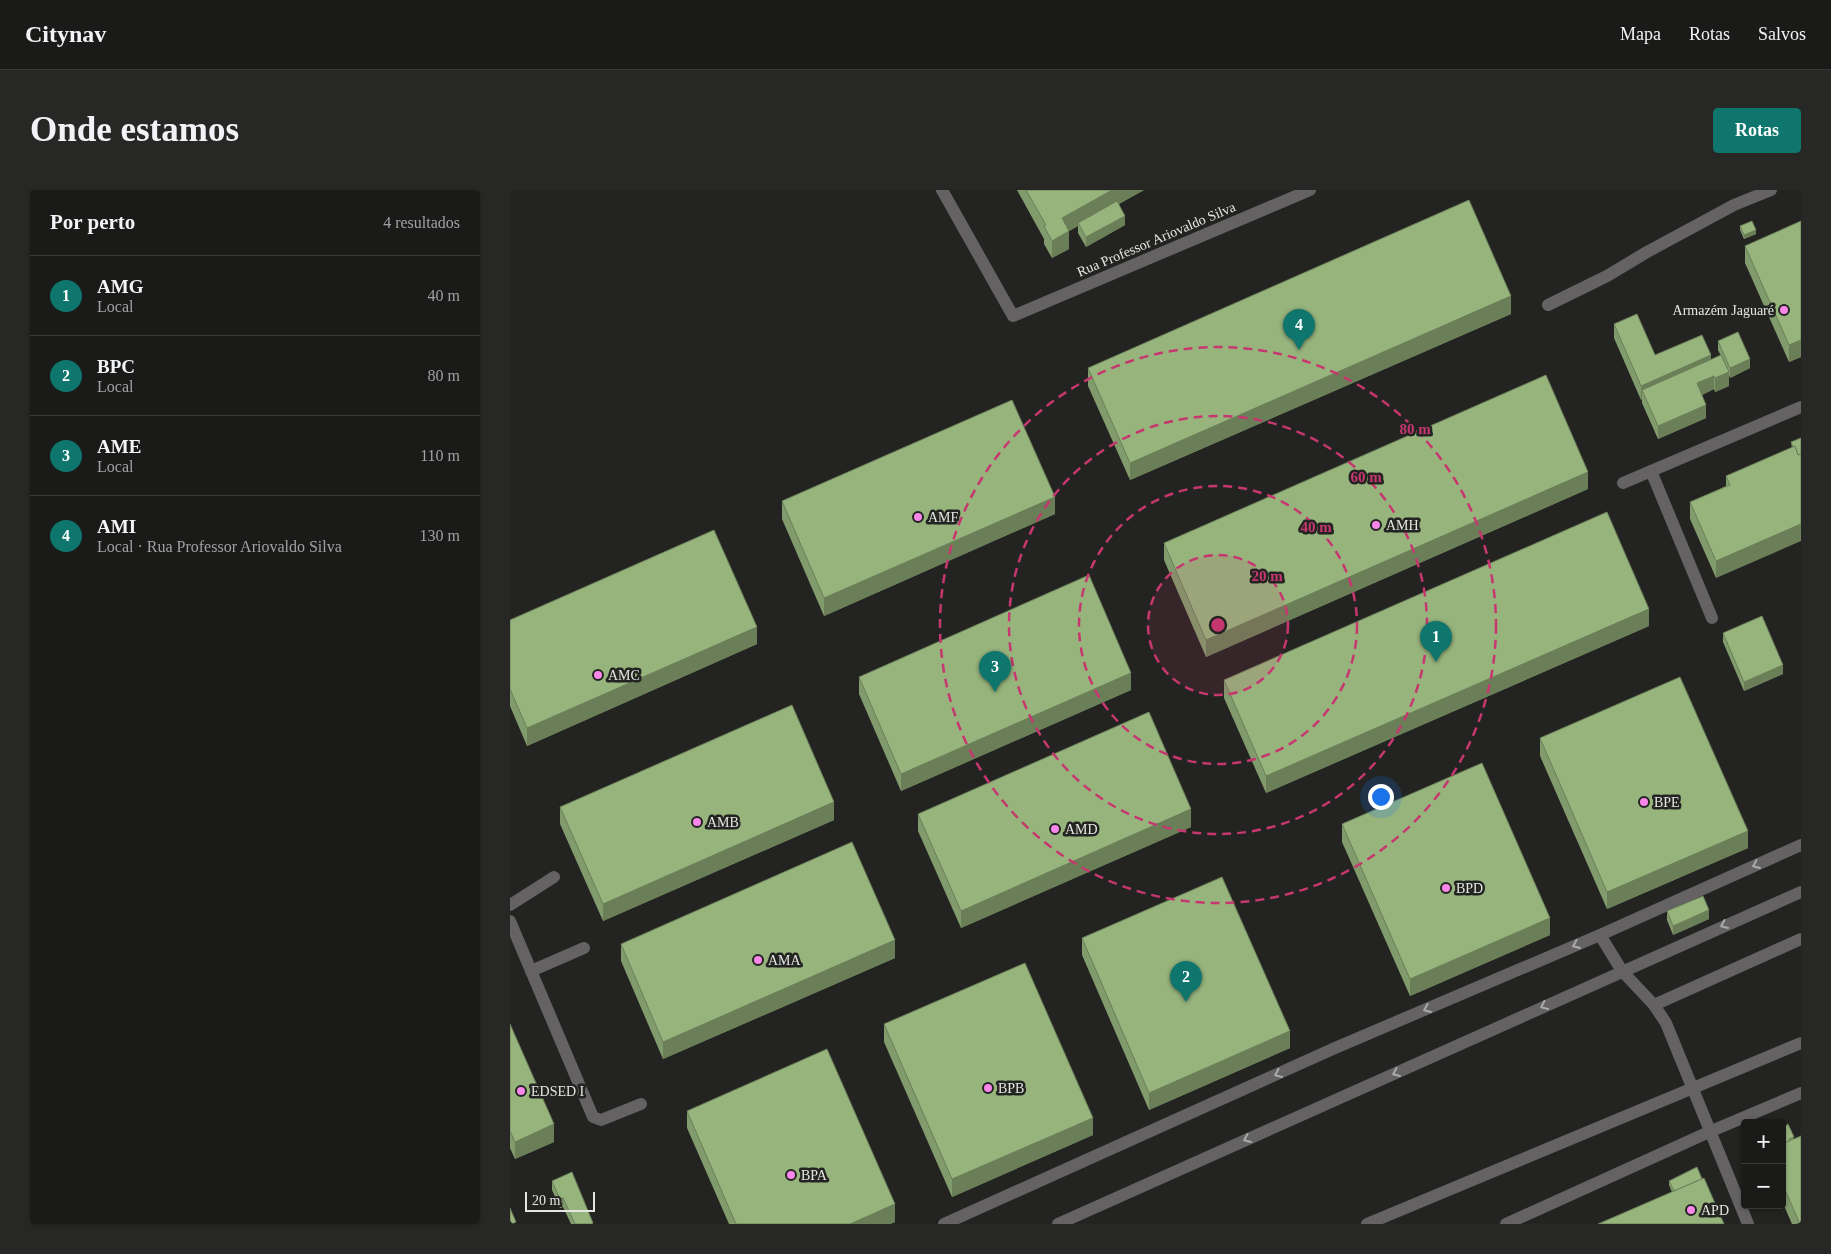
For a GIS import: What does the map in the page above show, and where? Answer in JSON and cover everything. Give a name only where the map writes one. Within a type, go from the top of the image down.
[{"type":"street","name":"Rua Professor Ariovaldo Silva","points":[[942,190],[1014,316],[1310,190]]},
{"type":"street","points":[[1548,305],[1607,276],[1734,205],[1771,190]]},
{"type":"street","points":[[1623,483],[1801,407]]},
{"type":"street","points":[[1651,471],[1712,618]]},
{"type":"street","points":[[944,1224],[1335,1048],[1600,935],[1801,845]]},
{"type":"street","points":[[510,905],[554,877]]},
{"type":"street","points":[[1058,1224],[1801,892]]},
{"type":"street","points":[[510,921],[593,1117],[601,1120],[641,1104]]},
{"type":"street","points":[[1600,935],[1622,971],[1654,1005],[1666,1023],[1748,1224]]},
{"type":"street","points":[[1654,1005],[1801,939]]},
{"type":"street","points":[[531,971],[584,948]]},
{"type":"street","points":[[1367,1224],[1693,1090],[1801,1043]]},
{"type":"street","points":[[1506,1224],[1709,1132],[1801,1093]]},
{"type":"building","points":[[1026,190],[1112,190],[1062,218],[1069,231],[1052,241],[1044,226],[1046,225]]},
{"type":"building","points":[[1469,200],[1511,296],[1130,463],[1088,368]]},
{"type":"building","points":[[1117,201],[1125,216],[1086,237],[1078,223]]},
{"type":"building","points":[[1752,221],[1756,230],[1744,235],[1740,226]]},
{"type":"building","name":"Armazém Jaguaré","points":[[1801,221],[1801,340],[1789,345],[1745,246]]},
{"type":"building","points":[[1637,314],[1655,355],[1702,335],[1711,355],[1641,386],[1614,324]]},
{"type":"building","points":[[1738,332],[1750,359],[1730,368],[1718,341]]},
{"type":"building","points":[[1721,355],[1729,372],[1697,383],[1706,405],[1658,426],[1642,390]]},
{"type":"building","name":"AMH","points":[[1546,375],[1588,472],[1206,640],[1164,543]]},
{"type":"building","name":"AMF","points":[[1012,400],[1055,497],[824,598],[782,501]]},
{"type":"building","points":[[1801,438],[1801,454],[1798,455],[1795,446],[1793,447],[1791,442]]},
{"type":"building","points":[[1795,446],[1798,455],[1801,454],[1801,524],[1716,561],[1690,502],[1730,485],[1726,476]]},
{"type":"building","points":[[1607,512],[1649,609],[1266,776],[1224,680]]},
{"type":"building","name":"AMC","points":[[714,530],[757,627],[527,728],[510,689],[510,620]]},
{"type":"building","points":[[1089,575],[1131,673],[901,774],[859,677]]},
{"type":"building","points":[[1762,616],[1783,665],[1744,682],[1723,633]]},
{"type":"building","name":"BPE","points":[[1680,677],[1748,831],[1607,892],[1540,738]]},
{"type":"building","name":"AMB","points":[[792,705],[834,802],[603,904],[560,807]]},
{"type":"building","name":"AMD","points":[[1149,712],[1191,809],[961,911],[918,814]]},
{"type":"building","name":"BPD","points":[[1482,763],[1550,918],[1410,979],[1342,824]]},
{"type":"building","name":"AMA","points":[[852,842],[895,940],[663,1042],[621,944]]},
{"type":"building","points":[[1222,877],[1290,1031],[1149,1093],[1082,938]]},
{"type":"building","points":[[1703,896],[1709,910],[1673,926],[1667,911]]},
{"type":"building","name":"BPB","points":[[1025,963],[1093,1118],[952,1179],[884,1024]]},
{"type":"building","name":"EDSED I","points":[[510,1024],[554,1124],[515,1142],[510,1131]]},
{"type":"building","name":"BPA","points":[[827,1049],[895,1204],[850,1224],[736,1224],[687,1111]]},
{"type":"building","points":[[1788,1124],[1794,1137],[1789,1139],[1790,1141],[1786,1142],[1786,1126]]},
{"type":"building","points":[[1801,1136],[1801,1224],[1786,1192],[1786,1142]]},
{"type":"building","points":[[1697,1167],[1702,1179],[1674,1191],[1669,1181]]},
{"type":"building","points":[[572,1172],[592,1224],[575,1224],[563,1198],[560,1199],[552,1181]]},
{"type":"building","points":[[1704,1178],[1724,1224],[1598,1224]]},
{"type":"building","points":[[510,1208],[516,1222],[512,1224],[510,1224]]},
{"type":"place","name":"Armazém Jaguaré","points":[[1784,310]]},
{"type":"place","name":"AMI","points":[[1299,350]]},
{"type":"place","name":"AMF","points":[[918,517]]},
{"type":"place","name":"AMH","points":[[1376,525]]},
{"type":"place","name":"AMG","points":[[1436,662]]},
{"type":"place","name":"AMC","points":[[598,675]]},
{"type":"place","name":"AME","points":[[995,692]]},
{"type":"place","name":"BPE","points":[[1644,802]]},
{"type":"place","name":"AMB","points":[[697,822]]},
{"type":"place","name":"AMD","points":[[1055,829]]},
{"type":"place","name":"BPD","points":[[1446,888]]},
{"type":"place","name":"AMA","points":[[758,960]]},
{"type":"place","name":"BPC","points":[[1186,1002]]},
{"type":"place","name":"BPB","points":[[988,1088]]},
{"type":"place","name":"EDSED I","points":[[521,1091]]},
{"type":"place","name":"BPA","points":[[791,1175]]},
{"type":"place","name":"APD","points":[[1691,1210]]}]
